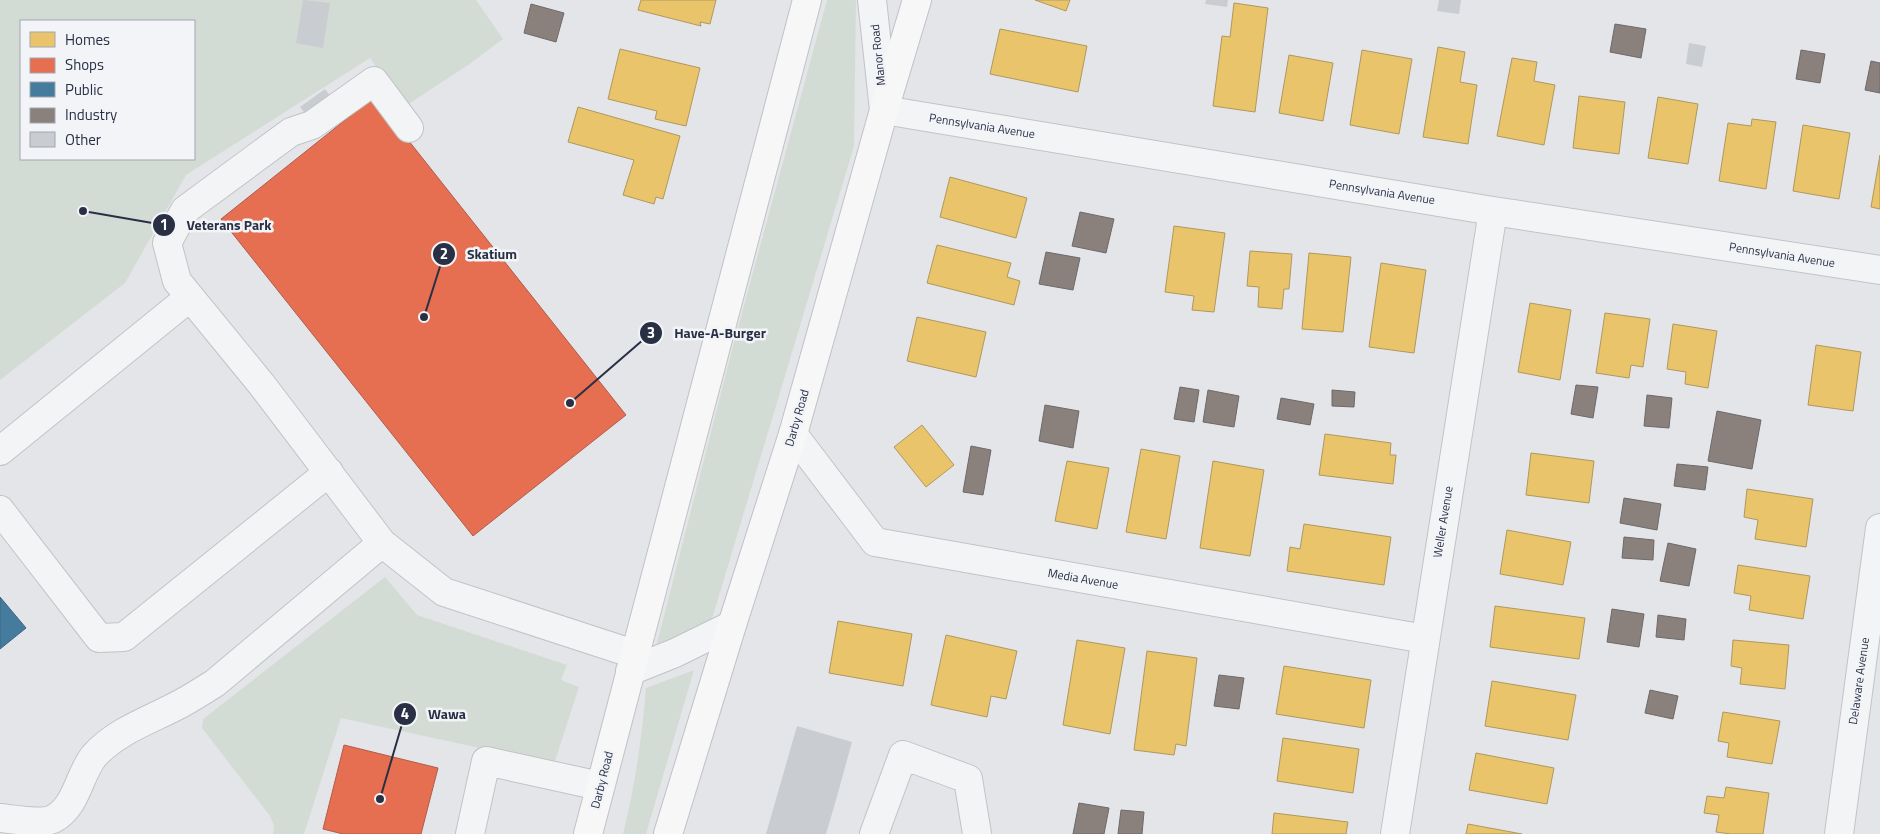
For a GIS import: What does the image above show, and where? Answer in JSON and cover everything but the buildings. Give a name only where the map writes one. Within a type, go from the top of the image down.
[{"type":"main road","name":"Darby Road","points":[[588,834],[807,0]]},
{"type":"main road","name":"Darby Road","points":[[668,834],[793,434],[884,110],[917,0]]},
{"type":"street","name":"Manor Road","points":[[872,0],[884,110]]},
{"type":"street","points":[[409,128],[374,81],[312,124],[291,132],[184,210],[167,243],[177,281],[262,385],[382,543],[444,592],[632,663],[675,653],[732,625]]},
{"type":"street","name":"Pennsylvania Avenue","points":[[884,110],[1493,210],[1880,270]]},
{"type":"street","name":"Weller Avenue","points":[[1395,834],[1493,210]]},
{"type":"street","points":[[0,451],[190,297]]},
{"type":"street","name":"Media Avenue","points":[[793,434],[875,542],[1425,639]]},
{"type":"street","points":[[0,510],[99,638],[124,637],[328,472]]},
{"type":"street","name":"Delaware Avenue","points":[[1839,834],[1880,528]]},
{"type":"street","points":[[0,818],[30,821],[52,827],[70,805],[93,757],[108,744],[130,729],[184,702],[215,683],[382,543]]},
{"type":"street","points":[[874,834],[903,755],[968,779],[977,834]]},
{"type":"street","points":[[470,834],[486,761],[600,786]]},
{"type":"shaded area","points":[[0,0],[476,0],[503,39],[468,65],[404,107],[370,58],[186,175],[125,283],[0,380]]},
{"type":"shaded area","points":[[827,0],[856,0],[854,146],[709,629],[655,651],[733,346]]},
{"type":"shaded area","points":[[385,577],[417,615],[567,665],[561,680],[579,687],[554,764],[341,718],[304,834],[273,834],[274,826],[270,816],[202,728],[203,719]]},
{"type":"shaded area","points":[[694,670],[646,834],[623,834],[638,761],[646,688]]},
{"type":"place","name":"Veterans Park","points":[[83,211]]},
{"type":"place","name":"Skatium","points":[[424,317]]},
{"type":"place","name":"Have-A-Burger","points":[[570,403]]},
{"type":"place","name":"Wawa","points":[[380,799]]}]
